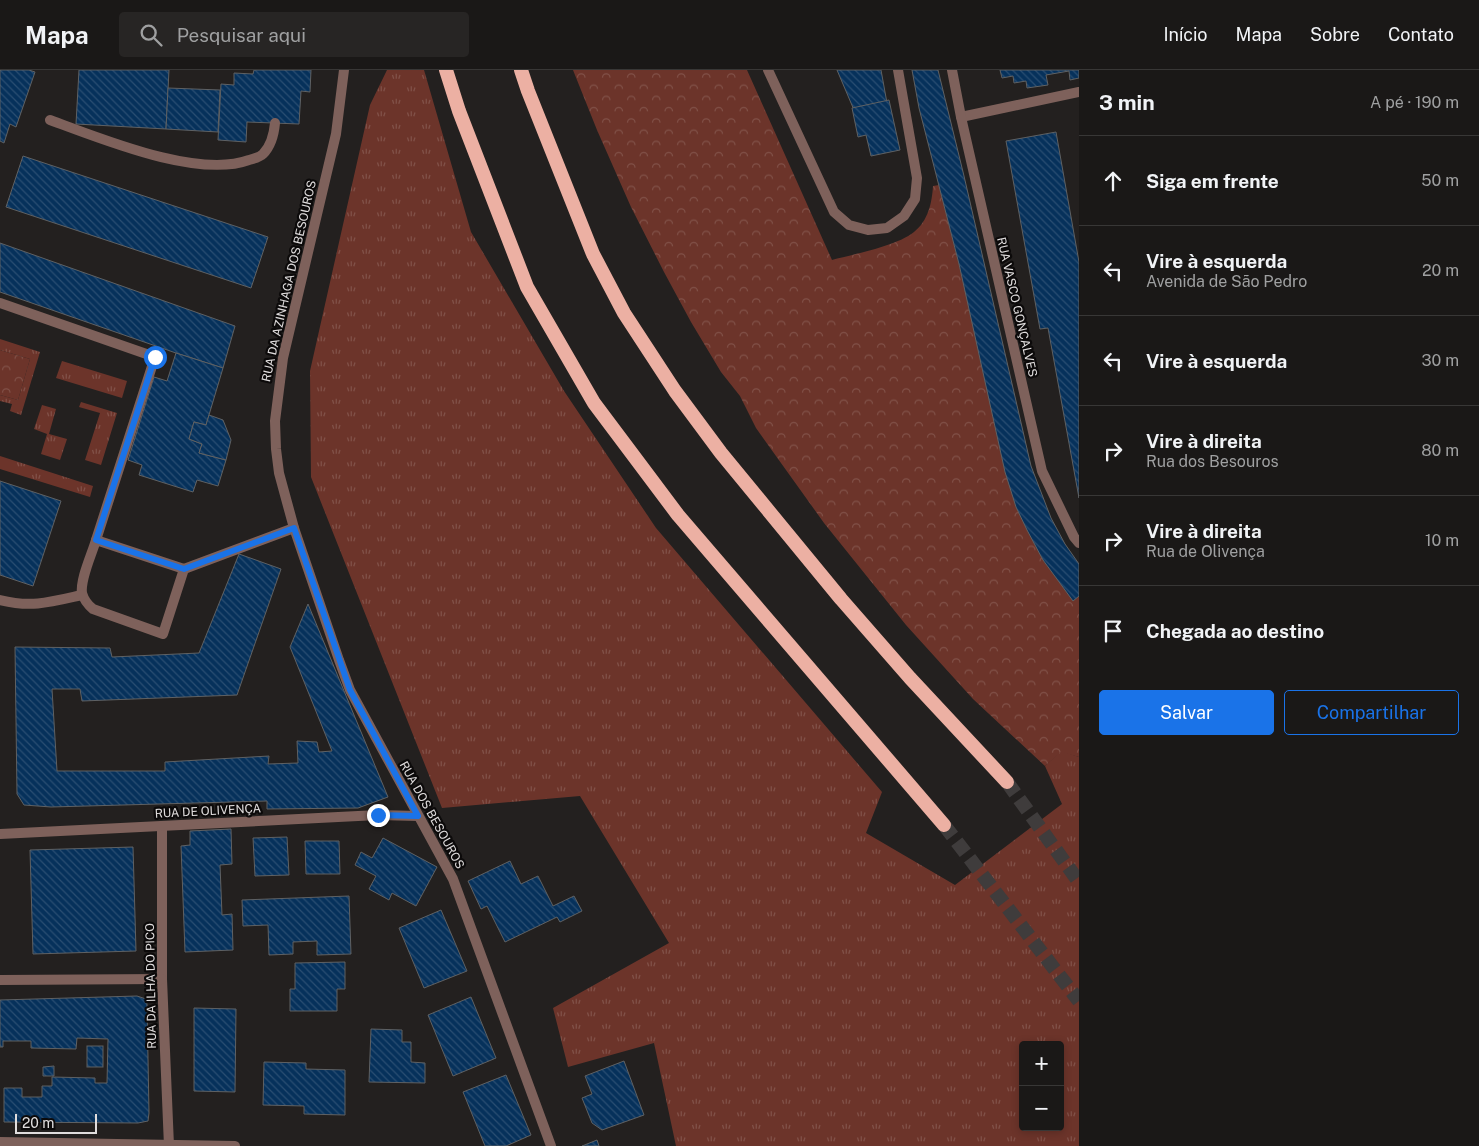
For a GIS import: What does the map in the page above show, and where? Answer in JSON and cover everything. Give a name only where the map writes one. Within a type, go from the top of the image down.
[{"type":"highway","points":[[446,70],[459,111],[527,288],[594,403],[678,515],[944,825]]},
{"type":"highway","points":[[521,70],[593,254],[624,313],[675,391],[721,454],[841,599],[910,678],[1007,782]]},
{"type":"street","name":"RUA DA AZINHAGA DOS BESOUROS","points":[[294,528],[279,473],[276,449],[275,421],[278,389],[283,358],[336,134],[344,70]]},
{"type":"street","points":[[768,70],[834,212],[849,226],[868,230],[887,228],[904,216],[915,199],[917,178],[898,70]]},
{"type":"street","name":"RUA VASCO GONÇALVES","points":[[952,70],[961,117],[1042,471],[1074,537],[1079,543]]},
{"type":"street","points":[[961,117],[1079,92]]},
{"type":"street","points":[[50,120],[138,152],[211,165],[240,163],[262,156],[270,145],[275,123]]},
{"type":"street","points":[[0,303],[155,357],[83,579],[82,595],[86,602],[93,609],[164,634],[184,569]]},
{"type":"street","points":[[96,540],[184,569],[294,528]]},
{"type":"street","name":"RUA DOS BESOUROS","points":[[294,528],[350,690],[453,879],[551,1146]]},
{"type":"street","points":[[0,600],[20,605],[38,605],[82,595]]},
{"type":"street","name":"RUA DE OLIVENÇA","points":[[0,834],[378,815],[418,816]]},
{"type":"street","name":"RUA DA ILHA DO PICO","points":[[162,826],[162,979],[169,1146]]},
{"type":"street","points":[[0,980],[162,979]]},
{"type":"street","points":[[0,1142],[235,1146]]},
{"type":"green space","points":[[387,70],[424,70],[471,232],[564,391],[656,528],[882,792],[866,833],[955,885],[1062,804],[1045,766],[1061,751],[1079,757],[1079,1146],[676,1146],[654,1043],[568,1067],[553,1008],[669,943],[580,796],[442,808],[311,477],[310,371],[370,105]]},
{"type":"green space","points":[[573,70],[747,70],[832,260],[886,245],[914,232],[926,217],[932,199],[933,186],[939,185],[1016,507],[1043,560],[1073,600],[1079,596],[1079,757],[1061,752],[1045,766],[973,699],[906,625],[824,523],[756,428],[740,396],[721,372],[691,322],[631,207]]},
{"type":"green space","points":[[0,339],[40,352],[21,415],[10,411],[12,404],[0,401],[0,395],[18,400],[30,359],[0,350]]},
{"type":"green space","points":[[0,350],[30,359],[18,400],[0,395]]},
{"type":"green space","points":[[62,361],[127,381],[122,398],[56,378]]},
{"type":"green space","points":[[81,402],[117,413],[101,465],[85,460],[100,413],[79,407]]},
{"type":"green space","points":[[42,405],[56,409],[49,434],[67,439],[60,460],[41,454],[47,434],[34,429]]},
{"type":"green space","points":[[0,456],[93,486],[90,497],[0,469]]},
{"type":"building","points":[[0,70],[29,70],[35,72],[16,127],[10,124],[4,143],[0,141]]},
{"type":"building","points":[[79,70],[169,70],[166,129],[76,124]]},
{"type":"building","points":[[254,70],[311,70],[310,92],[301,91],[299,124],[247,122],[246,142],[218,140],[221,84],[234,85],[234,73],[253,74]]},
{"type":"building","points":[[837,70],[881,70],[887,103],[854,110]]},
{"type":"building","points":[[912,70],[938,70],[1031,466],[1051,518],[1065,544],[1079,564],[1079,596],[1073,601],[1043,560],[1027,530],[1016,507],[1005,472],[959,264],[919,108]]},
{"type":"building","points":[[1000,70],[1079,70],[1079,78],[1070,80],[1069,71],[1046,75],[1048,85],[1027,88],[1026,81],[1014,83],[1013,76],[1002,78]]},
{"type":"building","points":[[168,88],[220,90],[218,132],[166,129]]},
{"type":"building","points":[[889,100],[900,150],[871,156],[866,135],[858,137],[852,108]]},
{"type":"building","points":[[1056,132],[1079,262],[1079,498],[1048,328],[1040,329],[1006,141]]},
{"type":"building","points":[[23,156],[268,237],[251,288],[6,207]]},
{"type":"building","points":[[0,243],[235,326],[223,368],[0,292]]},
{"type":"building","points":[[176,353],[223,368],[206,425],[194,422],[189,439],[202,444],[199,453],[226,460],[218,486],[197,480],[193,492],[139,475],[142,465],[128,460],[154,377],[167,381]]},
{"type":"building","points":[[209,415],[223,420],[231,440],[226,460],[199,453],[202,444],[189,439],[194,422],[206,425]]},
{"type":"building","points":[[0,481],[61,501],[33,586],[0,575]]},
{"type":"building","points":[[239,554],[281,569],[237,695],[82,701],[80,689],[52,689],[57,771],[165,771],[165,762],[269,756],[268,764],[298,763],[297,741],[317,742],[319,752],[332,751],[290,647],[308,604],[388,797],[358,808],[267,809],[267,801],[51,807],[24,805],[17,794],[15,647],[110,648],[112,657],[199,653]]},
{"type":"building","points":[[231,829],[232,864],[220,865],[222,915],[232,914],[233,950],[185,952],[181,846],[190,845],[190,831]]},
{"type":"building","points":[[287,837],[289,875],[255,876],[253,838]]},
{"type":"building","points":[[383,838],[437,867],[416,906],[392,893],[389,900],[369,889],[376,876],[355,865],[361,852],[372,858]]},
{"type":"building","points":[[305,841],[339,841],[340,874],[306,874]]},
{"type":"building","points":[[133,847],[136,951],[33,954],[30,850]]},
{"type":"building","points":[[510,861],[521,884],[538,876],[553,906],[574,896],[582,911],[560,922],[557,917],[505,942],[487,906],[481,909],[468,881]]},
{"type":"building","points":[[349,896],[351,954],[317,955],[317,941],[293,942],[293,954],[269,955],[268,925],[243,926],[242,900]]},
{"type":"building","points":[[441,910],[467,971],[424,988],[399,928]]},
{"type":"building","points":[[345,962],[345,989],[337,989],[337,1011],[290,1011],[290,989],[295,989],[295,963]]},
{"type":"building","points":[[137,996],[146,999],[147,1004],[148,1121],[138,1123],[4,1122],[4,1088],[22,1088],[22,1097],[42,1097],[42,1086],[52,1086],[52,1077],[95,1078],[95,1083],[107,1083],[108,1039],[77,1038],[76,1049],[31,1048],[31,1041],[3,1041],[3,1047],[0,1047],[0,1000]]},
{"type":"building","points":[[471,997],[496,1058],[453,1076],[428,1015]]},
{"type":"building","points":[[194,1008],[236,1009],[235,1092],[194,1091]]},
{"type":"building","points":[[371,1029],[402,1030],[402,1042],[411,1042],[411,1062],[425,1063],[425,1083],[369,1082]]},
{"type":"building","points":[[87,1046],[103,1046],[103,1067],[87,1067]]},
{"type":"building","points":[[624,1061],[644,1115],[602,1130],[592,1123],[582,1098],[592,1094],[585,1076]]},
{"type":"building","points":[[264,1062],[306,1063],[306,1069],[345,1070],[345,1115],[304,1114],[304,1106],[263,1105]]},
{"type":"building","points":[[54,1066],[54,1076],[43,1076],[43,1067]]},
{"type":"building","points":[[506,1075],[531,1135],[506,1146],[485,1146],[463,1092]]},
{"type":"building","points":[[597,1140],[599,1146],[582,1146]]},
{"type":"tunnel","points":[[1007,782],[1079,882]]},
{"type":"tunnel","points":[[944,825],[1079,1001]]},
{"type":"route","points":[[155,357],[96,540],[184,569],[294,528],[350,690],[418,816],[378,815]]}]
